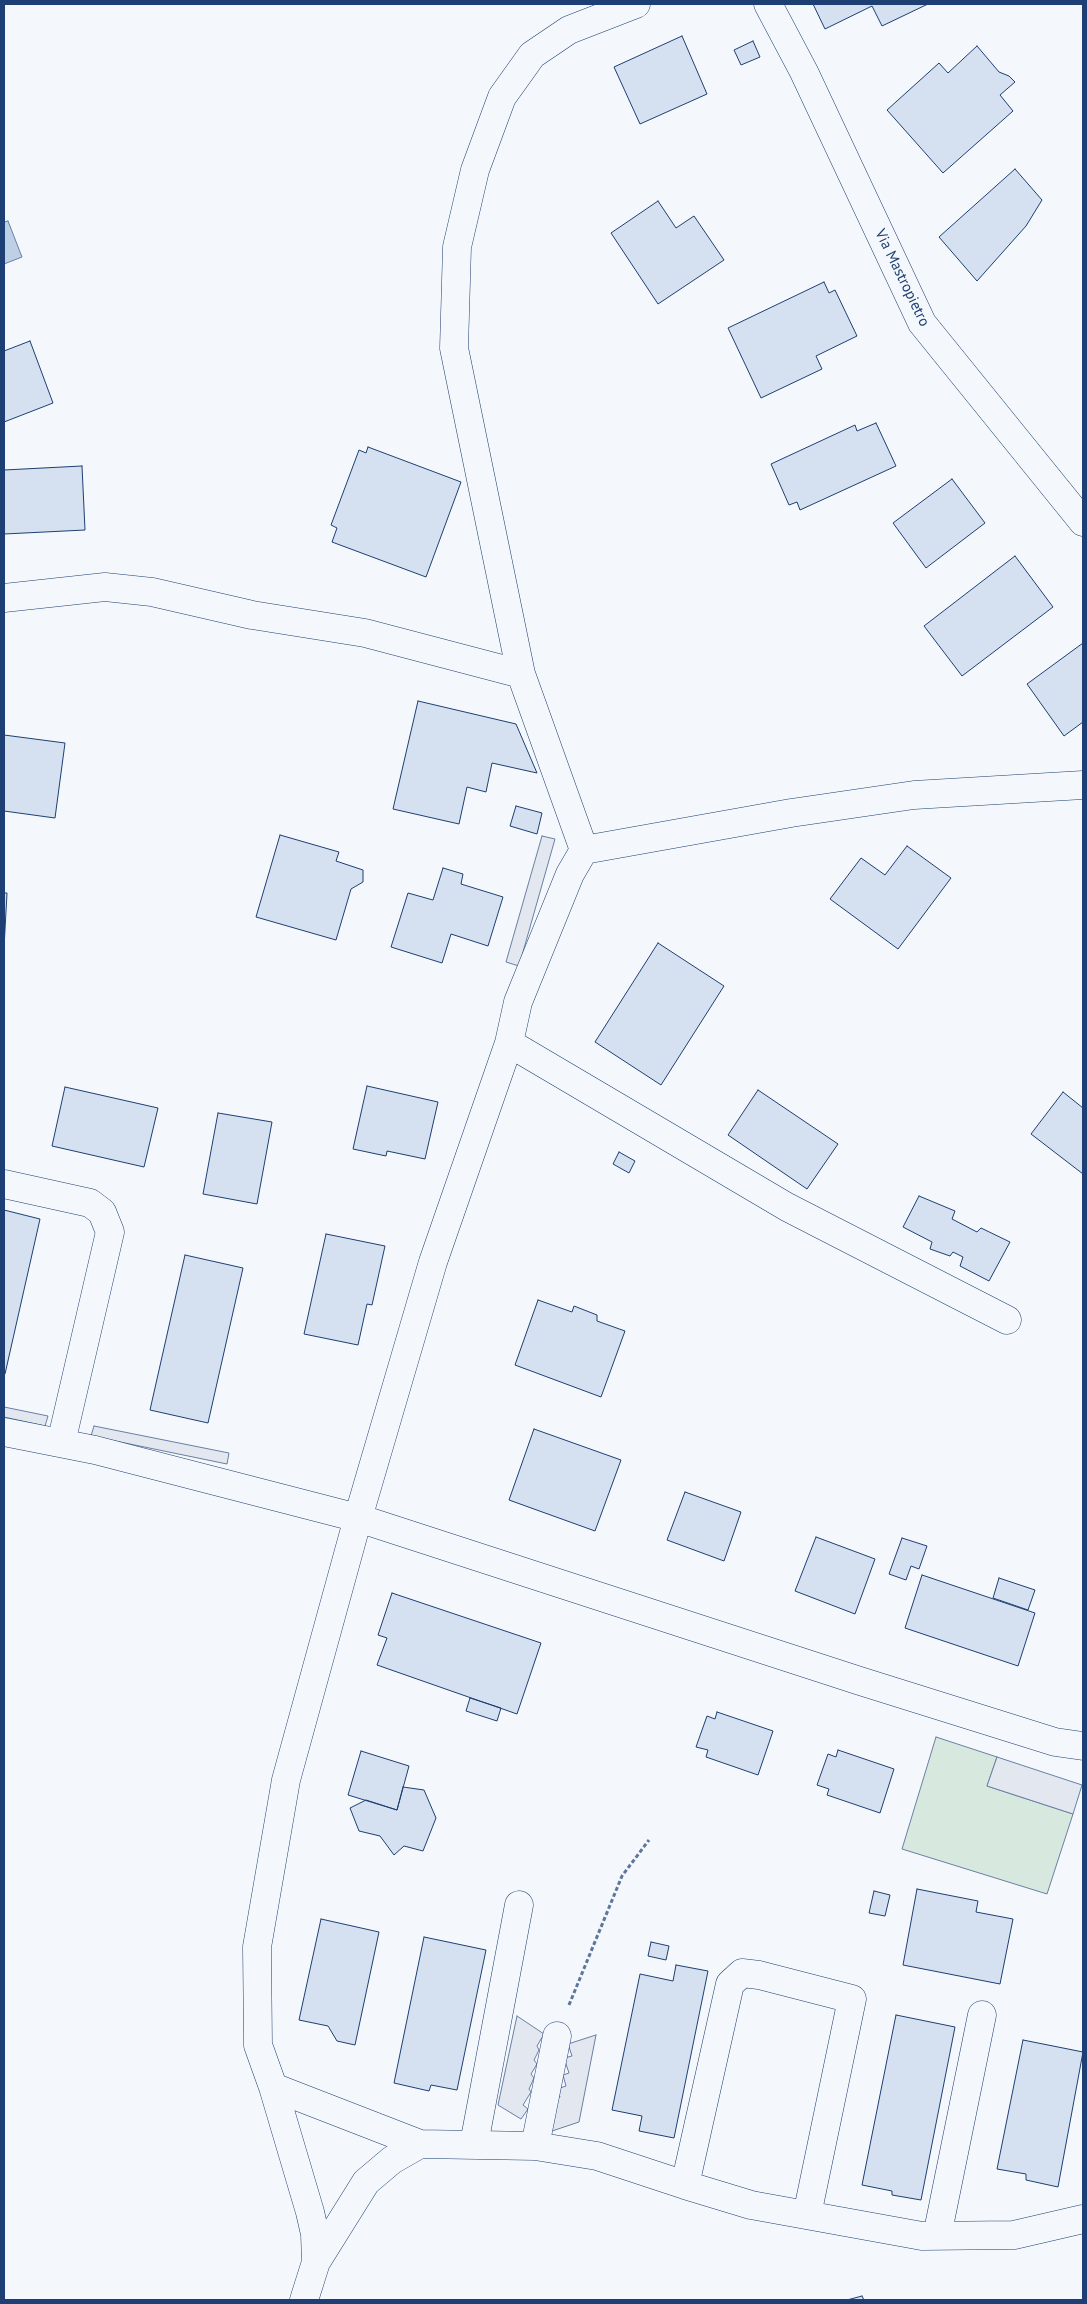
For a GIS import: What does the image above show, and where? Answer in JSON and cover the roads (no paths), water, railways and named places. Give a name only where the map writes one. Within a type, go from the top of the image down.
[{"type":"street","points":[[584,850],[521,674],[454,348],[457,247],[475,170],[502,98],[532,55],[569,30],[636,4]]},
{"type":"street","name":"Via Mastropietro","points":[[768,4],[804,72],[922,323],[1083,522]]},
{"type":"street","points":[[4,598],[105,587],[152,592],[252,615],[365,633],[521,674]]},
{"type":"street","points":[[316,2262],[315,2234],[310,2212],[273,2087],[258,2045],[257,1947],[286,1780],[358,1518],[433,1262],[509,1043],[518,1002],[570,874],[584,850],[791,813],[914,795],[1083,785]]},
{"type":"street","points":[[509,1043],[787,1207],[1007,1320]]},
{"type":"street","points":[[4,1184],[90,1203],[102,1212],[110,1232],[62,1443]]},
{"type":"street","points":[[4,1432],[62,1443],[358,1518],[860,1681],[1055,1742],[1083,1746]]},
{"type":"street","points":[[474,2144],[519,1906]]},
{"type":"street","points":[[685,2186],[730,1984],[742,1973],[759,1975],[852,1999],[807,2215]]},
{"type":"street","points":[[937,2236],[982,2015]]},
{"type":"street","points":[[535,2146],[557,2036]]},
{"type":"street","points":[[273,2087],[420,2144],[535,2146],[597,2156],[685,2186],[751,2205],[922,2236],[1014,2235],[1083,2219]]},
{"type":"street","points":[[304,2300],[316,2262],[366,2182],[392,2160],[420,2144]]},
{"type":"water","points":[[8,221],[22,257],[4,264],[4,222]]}]
